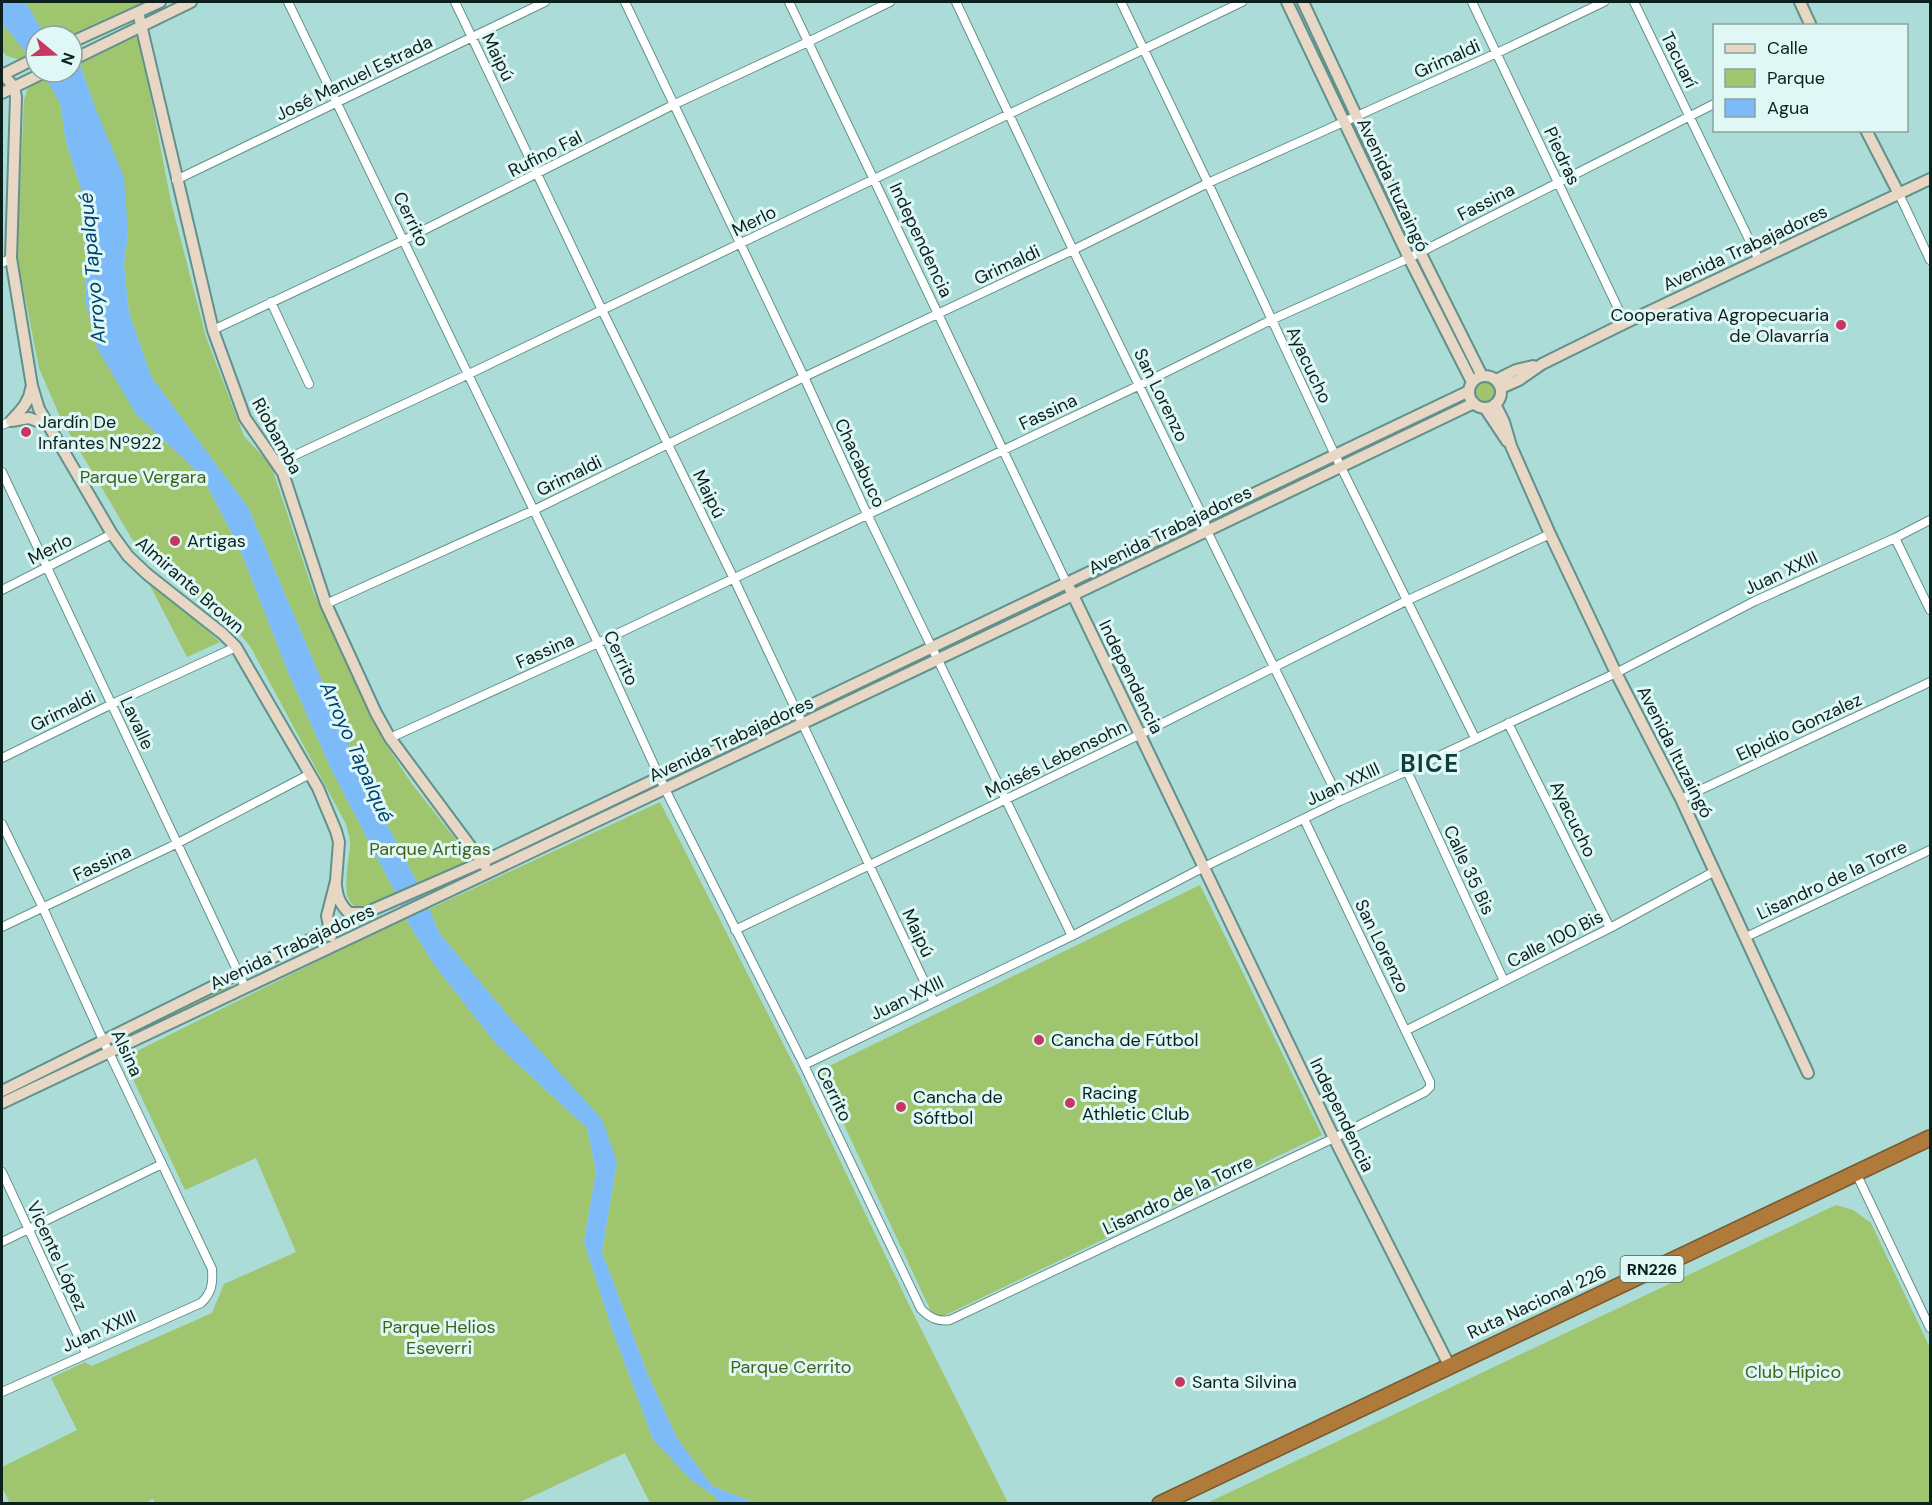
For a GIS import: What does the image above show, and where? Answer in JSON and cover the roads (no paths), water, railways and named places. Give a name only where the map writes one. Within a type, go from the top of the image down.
[{"type":"highway","name":"Ruta Nacional 226","points":[[1160,1503],[1930,1138]]},
{"type":"main road","points":[[84,37],[160,2]]},
{"type":"main road","points":[[84,54],[191,2]]},
{"type":"main road","name":"Avenida Ituzaingó","points":[[1287,2],[1470,386]]},
{"type":"main road","name":"Avenida Ituzaingó","points":[[1303,2],[1420,252],[1482,375]]},
{"type":"main road","points":[[1800,2],[1811,24]]},
{"type":"main road","name":"Riobamba","points":[[138,12],[213,330],[245,418],[283,473],[326,604],[376,713],[390,738],[486,866]]},
{"type":"main road","points":[[14,87],[2,74],[24,63]]},
{"type":"main road","points":[[2,93],[24,82]]},
{"type":"main road","name":"Almirante Brown","points":[[14,87],[15,107],[6,260],[32,386],[39,409],[112,534],[136,564],[236,647],[318,788],[339,842],[336,881],[327,916],[334,945]]},
{"type":"main road","points":[[1867,132],[1899,194]]},
{"type":"main road","name":"Avenida Trabajadores","points":[[1498,384],[1516,370],[1542,364],[1930,179]]},
{"type":"main road","points":[[1482,375],[1491,376],[1498,384],[1500,398],[1490,406],[1474,403],[1470,398],[1470,386],[1482,375]]},
{"type":"main road","points":[[6,423],[22,409],[30,397],[32,386]]},
{"type":"main road","name":"Avenida Trabajadores","points":[[2,1091],[245,987],[462,886],[486,866],[658,776],[1204,519],[1470,386]]},
{"type":"main road","name":"Avenida Trabajadores","points":[[2,1103],[238,974],[330,930],[454,875],[486,866],[665,789],[1474,403]]},
{"type":"main road","name":"Avenida Ituzaingó","points":[[1490,406],[1495,425],[1511,446],[1616,673],[1681,799],[1808,1073]]},
{"type":"main road","points":[[6,423],[29,418],[49,426]]},
{"type":"main road","name":"Independencia","points":[[1068,584],[1334,1138],[1449,1365]]},
{"type":"main road","points":[[336,881],[338,898],[342,906],[350,913],[369,912]]},
{"type":"street","name":"Cerrito","points":[[288,2],[598,643],[658,776],[804,1065],[921,1309],[935,1320]]},
{"type":"street","name":"Maipú","points":[[455,2],[734,579],[934,1002]]},
{"type":"street","name":"José Manuel Estrada","points":[[176,180],[545,2]]},
{"type":"street","name":"Chacabuco","points":[[625,2],[867,514],[1072,936]]},
{"type":"street","name":"Independencia","points":[[789,2],[1068,584]]},
{"type":"street","name":"Rufino Fal","points":[[213,330],[404,240],[675,104],[890,2]]},
{"type":"street","name":"San Lorenzo","points":[[956,2],[1204,519],[1207,531],[1276,667],[1340,801]]},
{"type":"street","name":"Ayacucho","points":[[1121,2],[1340,466],[1475,738]]},
{"type":"street","name":"Merlo","points":[[278,463],[741,244],[873,178],[1242,2]]},
{"type":"street","name":"Piedras","points":[[1472,2],[1625,323]]},
{"type":"street","name":"Grimaldi","points":[[326,604],[534,510],[804,377],[1073,250],[1208,183],[1497,53],[1604,2]]},
{"type":"street","name":"Tacuarí","points":[[1635,2],[1759,260]]},
{"type":"street","name":"Fassina","points":[[390,738],[734,579],[1271,320],[1408,258],[1713,104]]},
{"type":"street","points":[[1899,194],[1930,260]]},
{"type":"street","points":[[271,302],[309,384]]},
{"type":"street","name":"Lavalle","points":[[2,472],[245,987]]},
{"type":"street","name":"Juan XXIII","points":[[804,1065],[1072,936],[1204,867],[1340,801],[1616,673],[1755,601],[1930,520]]},
{"type":"street","name":"Merlo","points":[[2,590],[112,534]]},
{"type":"street","name":"Moisés Lebensohn","points":[[735,930],[1141,734],[1406,601],[1550,534]]},
{"type":"street","points":[[1895,538],[1930,610]]},
{"type":"street","name":"Grimaldi","points":[[2,758],[236,647]]},
{"type":"street","name":"Elpidio Gonzalez","points":[[1681,799],[1930,682]]},
{"type":"street","name":"Ayacucho","points":[[1508,723],[1610,928]]},
{"type":"street","name":"Calle 35 Bis","points":[[1407,771],[1504,981]]},
{"type":"street","name":"Fassina","points":[[2,927],[176,844],[310,774]]},
{"type":"street","name":"San Lorenzo","points":[[1304,819],[1407,1030],[1430,1082],[1430,1087]]},
{"type":"street","name":"Alsina","points":[[2,824],[212,1269],[213,1283],[208,1296]]},
{"type":"street","name":"Lisandro de la Torre","points":[[1746,937],[1930,850]]},
{"type":"street","name":"Calle 100 Bis","points":[[1407,1030],[1610,928],[1715,871]]},
{"type":"street","name":"Lisandro de la Torre","points":[[935,1320],[950,1320],[1334,1138],[1425,1092],[1430,1087]]},
{"type":"street","points":[[2,1242],[162,1164]]},
{"type":"street","name":"Vicente López","points":[[2,1172],[86,1353]]},
{"type":"street","points":[[1856,1173],[1930,1328]]},
{"type":"street","name":"Juan XXIII","points":[[2,1392],[201,1303],[208,1296]]},
{"type":"water","points":[[2,2],[25,2],[39,24],[24,24],[24,50],[2,23]]},
{"type":"water","points":[[84,76],[124,177],[128,232],[124,266],[129,313],[152,378],[248,507],[364,780],[418,884],[440,934],[511,1019],[602,1119],[617,1162],[602,1252],[648,1375],[677,1438],[712,1486],[755,1503],[725,1503],[691,1480],[653,1439],[611,1326],[584,1242],[596,1171],[587,1128],[496,1044],[433,963],[406,919],[396,894],[330,767],[288,672],[239,547],[202,476],[136,414],[97,348],[86,304],[84,198],[66,142],[60,103],[49,84],[84,84]]},
{"type":"waterway","name":"Arroyo Tapalqué","points":[[716,1497],[726,1504]]},
{"type":"place","name":"Cooperativa Agropecuaria de Olavarría","points":[[1841,325]]},
{"type":"place","name":"Jardín De Infantes Nº922","points":[[26,432]]},
{"type":"place","name":"Artigas","points":[[175,541]]},
{"type":"place","name":"Cancha de Fútbol","points":[[1039,1040]]},
{"type":"place","name":"Racing Athletic Club","points":[[1070,1103]]},
{"type":"place","name":"Cancha de Sóftbol","points":[[901,1107]]},
{"type":"place","name":"Santa Silvina","points":[[1180,1382]]},
{"type":"district","name":"BICE","points":[[1430,764]]},
{"type":"park label","name":"Parque Vergara","points":[[143,477]]},
{"type":"park label","name":"Parque Artigas","points":[[430,849]]},
{"type":"park label","name":"Parque Helios Eseverri","points":[[439,1337]]},
{"type":"park label","name":"Parque Cerrito","points":[[791,1367]]},
{"type":"park label","name":"Club Hípico","points":[[1793,1372]]}]
